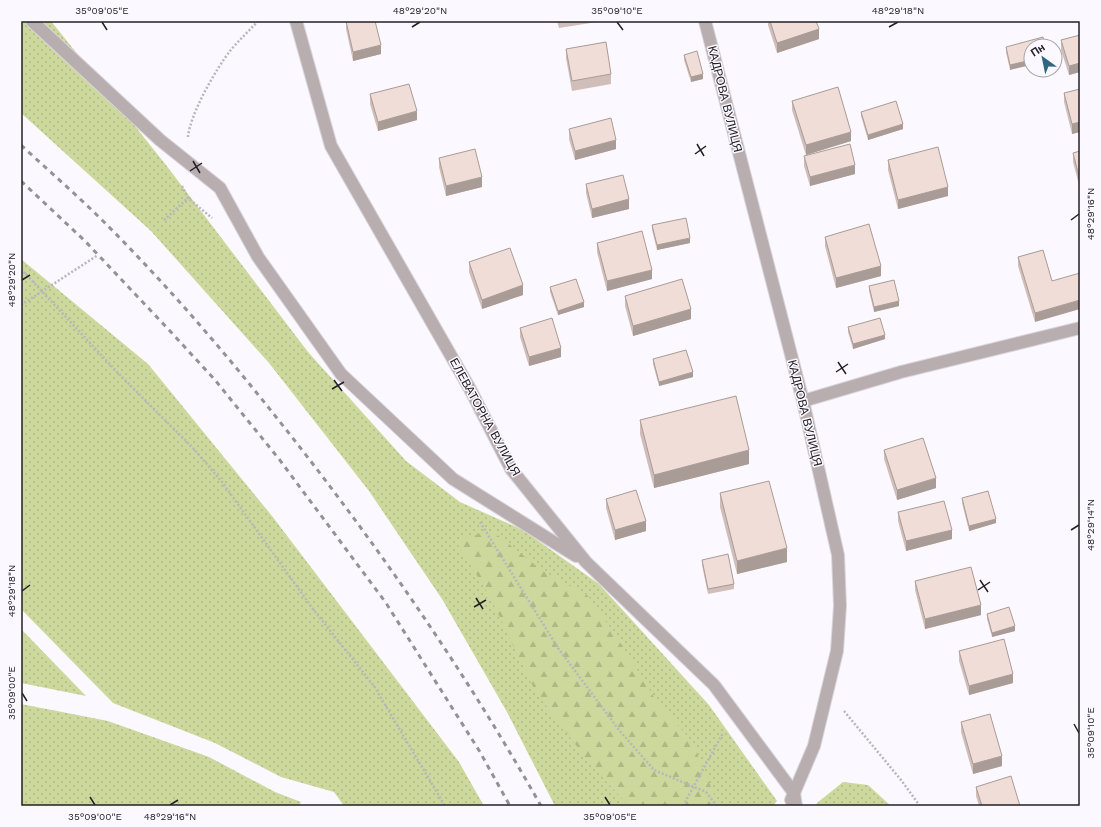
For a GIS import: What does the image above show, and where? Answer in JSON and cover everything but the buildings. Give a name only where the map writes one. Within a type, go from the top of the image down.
[{"type":"street","points":[[32,21],[160,140],[220,188],[258,258],[341,374],[453,479],[586,562]]},
{"type":"street","name":"ЕЛЕВАТОРНА ВУЛИЦЯ","points":[[296,21],[331,146],[470,389],[511,469],[586,562],[714,685],[794,793]]},
{"type":"street","name":"КАДРОВА ВУЛИЦЯ","points":[[705,21],[803,401],[838,555],[840,606],[837,651],[814,746],[788,806]]},
{"type":"street","points":[[803,401],[901,372],[1080,328]]},
{"type":"street","points":[[794,793],[796,806]]},
{"type":"path","points":[[186,161],[188,129],[202,97],[230,51],[258,21]]},
{"type":"path","points":[[164,220],[188,198]]},
{"type":"path","points":[[21,306],[98,255]]},
{"type":"path","points":[[21,269],[119,374],[194,448],[222,482],[313,609],[374,686],[445,806]]},
{"type":"path","points":[[478,519],[558,648],[619,730],[654,770],[706,792],[717,806]]},
{"type":"path","points":[[828,692],[901,780],[920,806]]},
{"type":"path","points":[[683,806],[734,712]]},
{"type":"green space","points":[[21,21],[51,21],[166,165],[308,352],[406,461],[460,502],[523,530],[599,584],[709,705],[777,801],[773,806],[555,806],[507,712],[442,599],[369,491],[269,363],[151,231],[21,113]]},
{"type":"green space","points":[[21,259],[148,364],[272,516],[459,762],[484,806],[344,806],[334,792],[281,777],[215,743],[113,703],[21,609]]},
{"type":"green space","points":[[492,531],[543,571],[588,596],[618,639],[654,697],[692,742],[719,806],[629,806],[591,765],[535,691],[489,595],[455,540]]},
{"type":"green space","points":[[21,629],[86,696],[21,683]]},
{"type":"green space","points":[[21,704],[108,721],[209,757],[275,792],[301,802],[299,806],[21,806]]},
{"type":"green space","points":[[843,782],[868,785],[891,806],[816,806],[817,803]]},
{"type":"railway","points":[[21,145],[74,193],[129,247],[220,348],[284,427],[354,518],[452,659],[541,806]]},
{"type":"railway","points":[[21,181],[85,241],[170,331],[215,380],[279,459],[386,603],[480,752],[510,806]]}]
